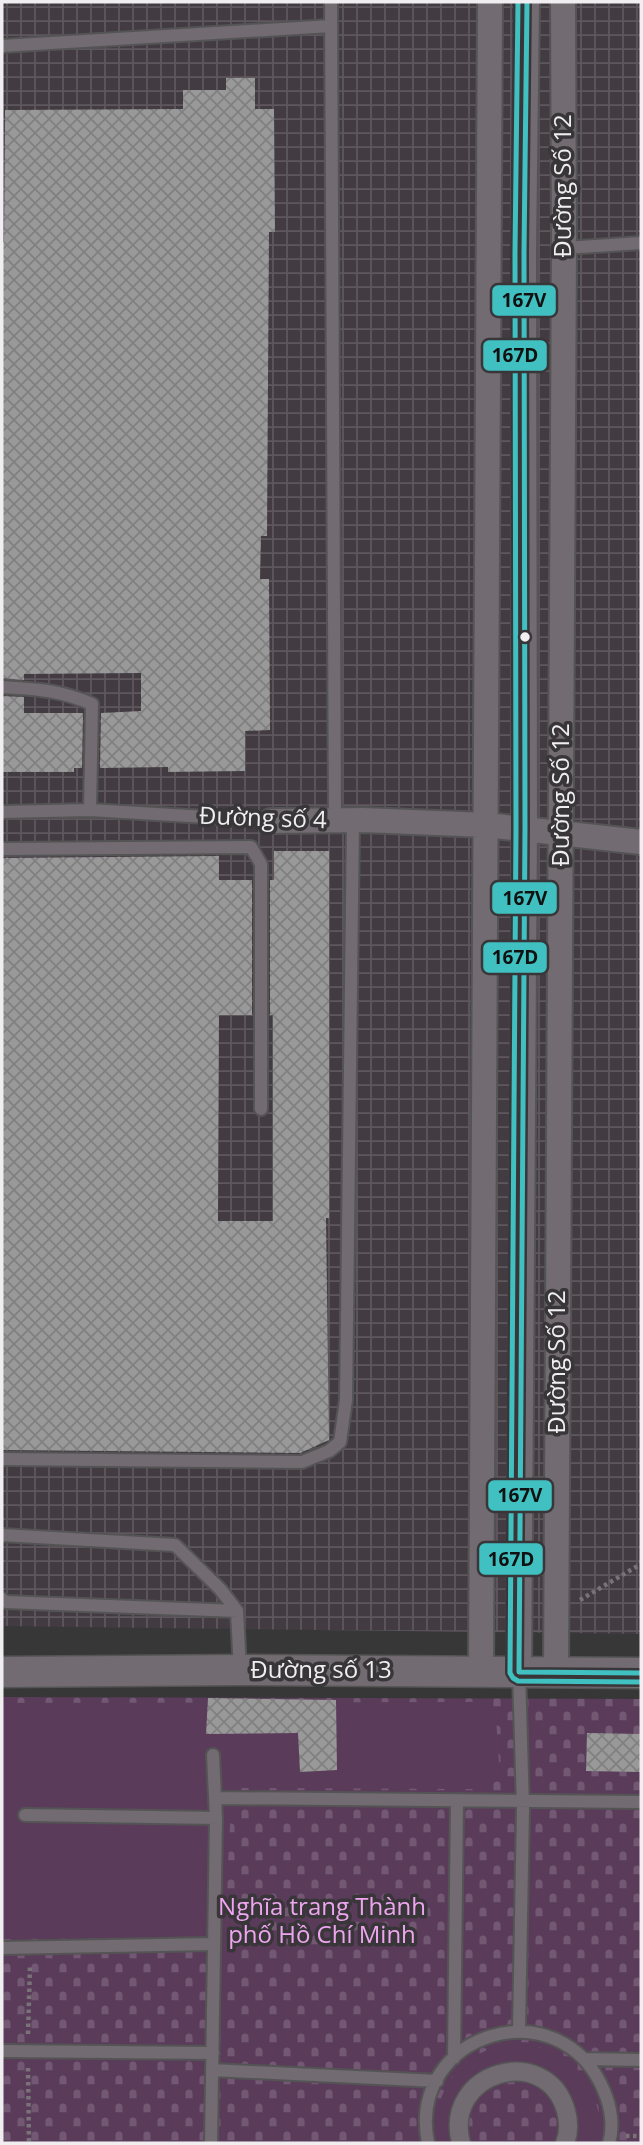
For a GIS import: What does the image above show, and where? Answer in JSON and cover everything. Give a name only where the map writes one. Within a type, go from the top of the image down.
[{"type":"street","points":[[481,1671],[490,2]]},
{"type":"street","name":"Đường Số 12","points":[[519,1672],[527,2]]},
{"type":"street","name":"Đường Số 12","points":[[556,1672],[563,2]]},
{"type":"street","name":"Đường số 4","points":[[271,821],[524,828]]},
{"type":"street","points":[[524,828],[561,835],[641,842]]},
{"type":"street","name":"Đường số 13","points":[[2,1672],[240,1670],[641,1673]]},
{"type":"street","points":[[461,2143],[458,2122],[463,2103],[474,2088],[489,2077],[506,2071],[524,2072],[540,2078],[554,2088],[564,2102],[569,2119],[565,2143]]},
{"type":"lane","points":[[2,1459],[302,1462],[329,1451],[340,1441],[346,1400],[344,821],[331,2]]},
{"type":"lane","points":[[2,46],[331,26]]},
{"type":"lane","points":[[564,248],[641,243]]},
{"type":"lane","points":[[2,687],[68,694],[92,704],[90,810]]},
{"type":"lane","name":"Đường số 4","points":[[2,812],[90,810],[271,821]]},
{"type":"lane","points":[[2,849],[251,847],[261,863],[261,1109]]},
{"type":"lane","points":[[2,1535],[175,1545],[220,1589],[237,1611],[240,1670]]},
{"type":"lane","points":[[2,1599],[6,1602],[237,1611]]},
{"type":"lane","points":[[519,1672],[523,1801],[519,2031]]},
{"type":"lane","points":[[211,2143],[216,1818],[213,1755]]},
{"type":"lane","points":[[215,1798],[641,1802]]},
{"type":"lane","points":[[454,2058],[457,1801]]},
{"type":"lane","points":[[25,1815],[216,1818]]},
{"type":"lane","points":[[2,1948],[214,1944]]},
{"type":"lane","points":[[428,2143],[425,2128],[428,2098],[441,2072],[461,2051],[487,2036],[519,2031],[548,2036],[576,2050],[597,2074],[609,2103],[609,2143]]},
{"type":"lane","points":[[2,2051],[213,2053]]},
{"type":"lane","points":[[584,2059],[641,2060]]},
{"type":"lane","points":[[212,2070],[437,2081]]},
{"type":"shaded area","points":[[2,2],[641,2],[641,1634],[2,1626]]},
{"type":"green space","name":"Nghĩa trang Thành phố Hồ Chí Minh","points":[[2,1697],[641,1699],[641,2143],[2,2143]]},
{"type":"green space","points":[[477,1702],[496,1718],[500,1778],[481,1789],[232,1788],[224,1938],[2,1939],[2,1703]]},
{"type":"green space","points":[[521,2044],[544,2049],[560,2057],[582,2076],[590,2088],[599,2114],[599,2143],[565,2143],[564,2102],[524,2072],[474,2088],[461,2143],[437,2143],[437,2113],[441,2098],[456,2073],[479,2054],[496,2047]]},
{"type":"building","points":[[226,78],[255,78],[255,109],[274,109],[275,232],[269,232],[267,536],[261,536],[260,579],[269,579],[270,730],[245,731],[245,771],[168,772],[168,767],[100,768],[101,713],[141,711],[141,673],[24,674],[24,680],[2,678],[2,242],[5,110],[183,109],[183,90],[226,90]]},
{"type":"building","points":[[2,696],[24,697],[24,713],[83,713],[82,768],[74,768],[74,772],[2,772]]},
{"type":"building","points":[[274,851],[329,851],[329,1218],[326,1218],[329,1440],[300,1453],[2,1450],[2,858],[219,856],[219,880],[252,880],[252,1015],[219,1015],[218,1221],[273,1221],[270,880],[274,880]]},
{"type":"building","points":[[208,1698],[336,1700],[337,1770],[300,1772],[298,1733],[206,1734]]},
{"type":"building","points":[[587,1733],[641,1734],[641,1772],[586,1771]]},
{"type":"transit line","name":"167D","points":[[518,2],[510,1673],[518,1681],[641,1682]]},
{"type":"transit line","name":"167V","points":[[527,2],[519,1672],[641,1673]]}]
